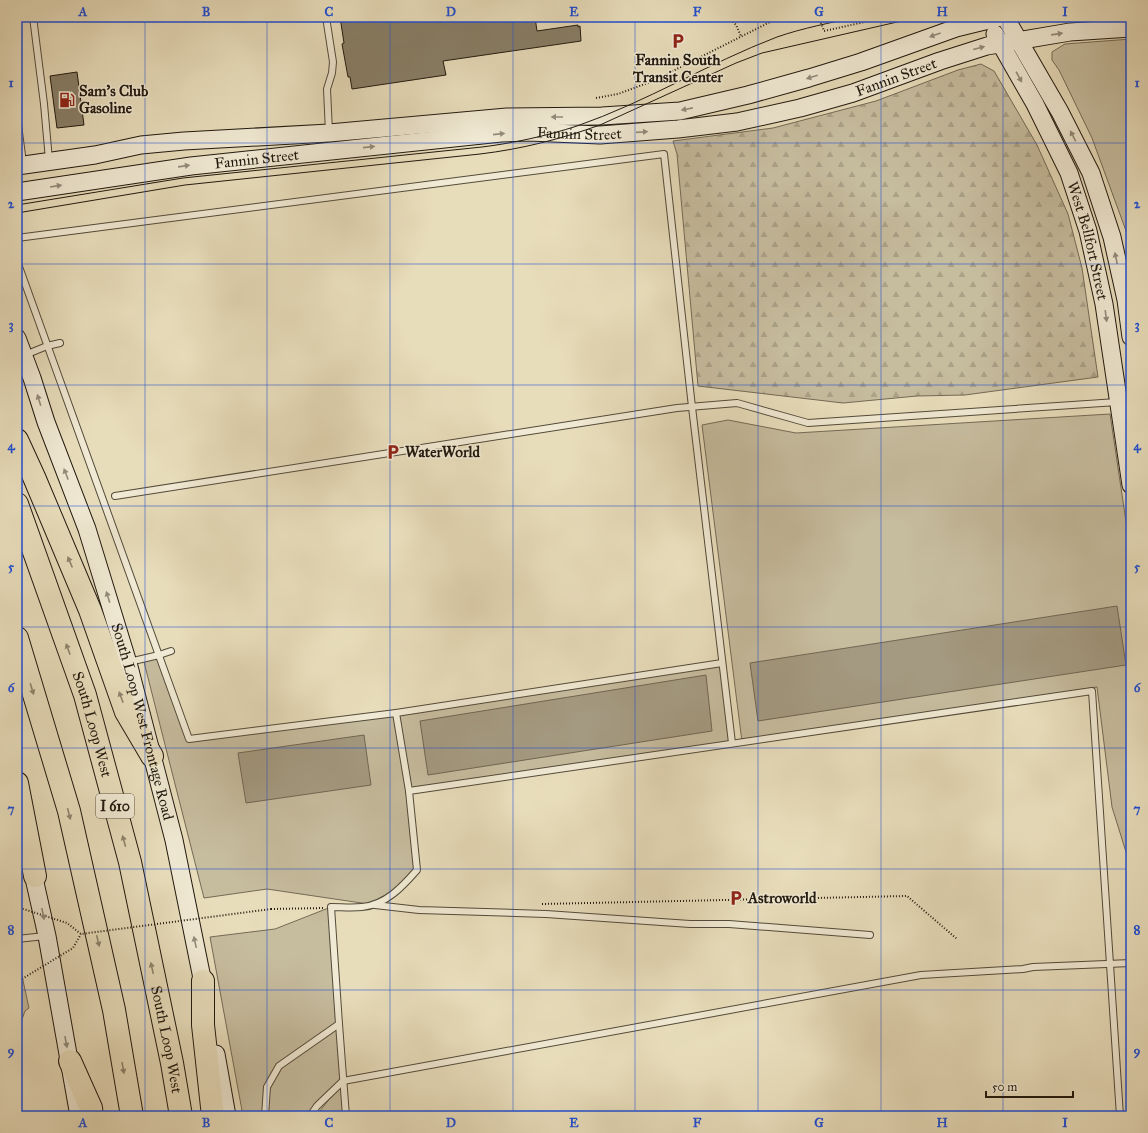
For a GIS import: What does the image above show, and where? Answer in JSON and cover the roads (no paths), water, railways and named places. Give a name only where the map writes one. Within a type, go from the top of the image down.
[{"type":"highway","points":[[17,440],[90,610],[126,712],[152,756]]},
{"type":"highway","name":"South Loop West","points":[[17,504],[85,696],[128,855],[172,1063],[181,1116]]},
{"type":"highway","points":[[17,638],[69,811],[114,1010],[132,1116]]},
{"type":"highway","points":[[17,783],[35,876]]},
{"type":"highway","points":[[203,980],[203,1025],[213,1116]]},
{"type":"highway","points":[[70,1060],[91,1108],[92,1116]]},
{"type":"main road","name":"West Bellfort Street","points":[[1005,17],[1060,112],[1092,173],[1112,237],[1126,300],[1131,337]]},
{"type":"main road","name":"Fannin Street","points":[[17,192],[191,166],[330,142],[507,117],[602,116],[680,111],[748,95],[809,78],[861,62],[943,32],[991,18]]},
{"type":"main road","name":"West Bellfort Street","points":[[991,18],[1000,43],[1035,104],[1072,181],[1088,231],[1104,304],[1131,485]]},
{"type":"main road","name":"Fannin Street","points":[[20,166],[95,155],[141,145],[229,138],[330,142],[514,132],[600,135],[678,129],[737,122],[794,110],[838,98],[880,84],[958,54],[987,46],[1070,32],[1131,28]]},
{"type":"main road","name":"South Loop West Frontage Road","points":[[17,338],[46,422],[87,530],[128,663],[174,840],[203,980],[227,1116]]},
{"type":"main road","points":[[17,817],[35,876],[70,1060],[78,1116]]},
{"type":"lane","points":[[33,17],[44,104],[49,162]]},
{"type":"lane","points":[[326,17],[333,62],[332,73],[327,89],[330,142]]},
{"type":"lane","points":[[17,120],[20,166]]},
{"type":"lane","points":[[17,238],[664,154],[732,744]]},
{"type":"lane","points":[[17,261],[189,739],[396,713],[722,663]]},
{"type":"lane","points":[[24,356],[47,346],[60,343]]},
{"type":"lane","points":[[115,496],[669,409],[737,403],[808,423],[1119,402]]},
{"type":"lane","points":[[128,663],[171,651]]},
{"type":"lane","points":[[409,791],[1092,691],[1120,1116]]},
{"type":"lane","points":[[375,905],[400,889],[417,870],[409,791],[396,713]]},
{"type":"lane","points":[[346,1116],[331,907],[362,907],[375,905],[419,910],[546,914],[690,924],[729,924],[870,935]]},
{"type":"lane","points":[[17,939],[47,936]]},
{"type":"lane","points":[[310,1116],[317,1106],[343,1081],[921,975],[1033,967],[1131,964]]},
{"type":"lane","points":[[265,1116],[267,1087],[279,1066],[339,1024]]},
{"type":"tram line","points":[[17,205],[183,178],[482,147],[530,139],[577,126],[628,106],[727,58],[777,37],[807,28],[856,17]]},
{"type":"tram line","points":[[17,213],[185,185],[480,154],[526,146],[571,135],[600,125],[736,63],[762,53],[919,17]]},
{"type":"place","name":"Fannin South Transit Center","points":[[678,41]]},
{"type":"place","name":"Sam's Club Gasoline","points":[[67,100]]},
{"type":"place","name":"WaterWorld","points":[[393,452]]},
{"type":"place","name":"Astroworld","points":[[736,898]]}]
